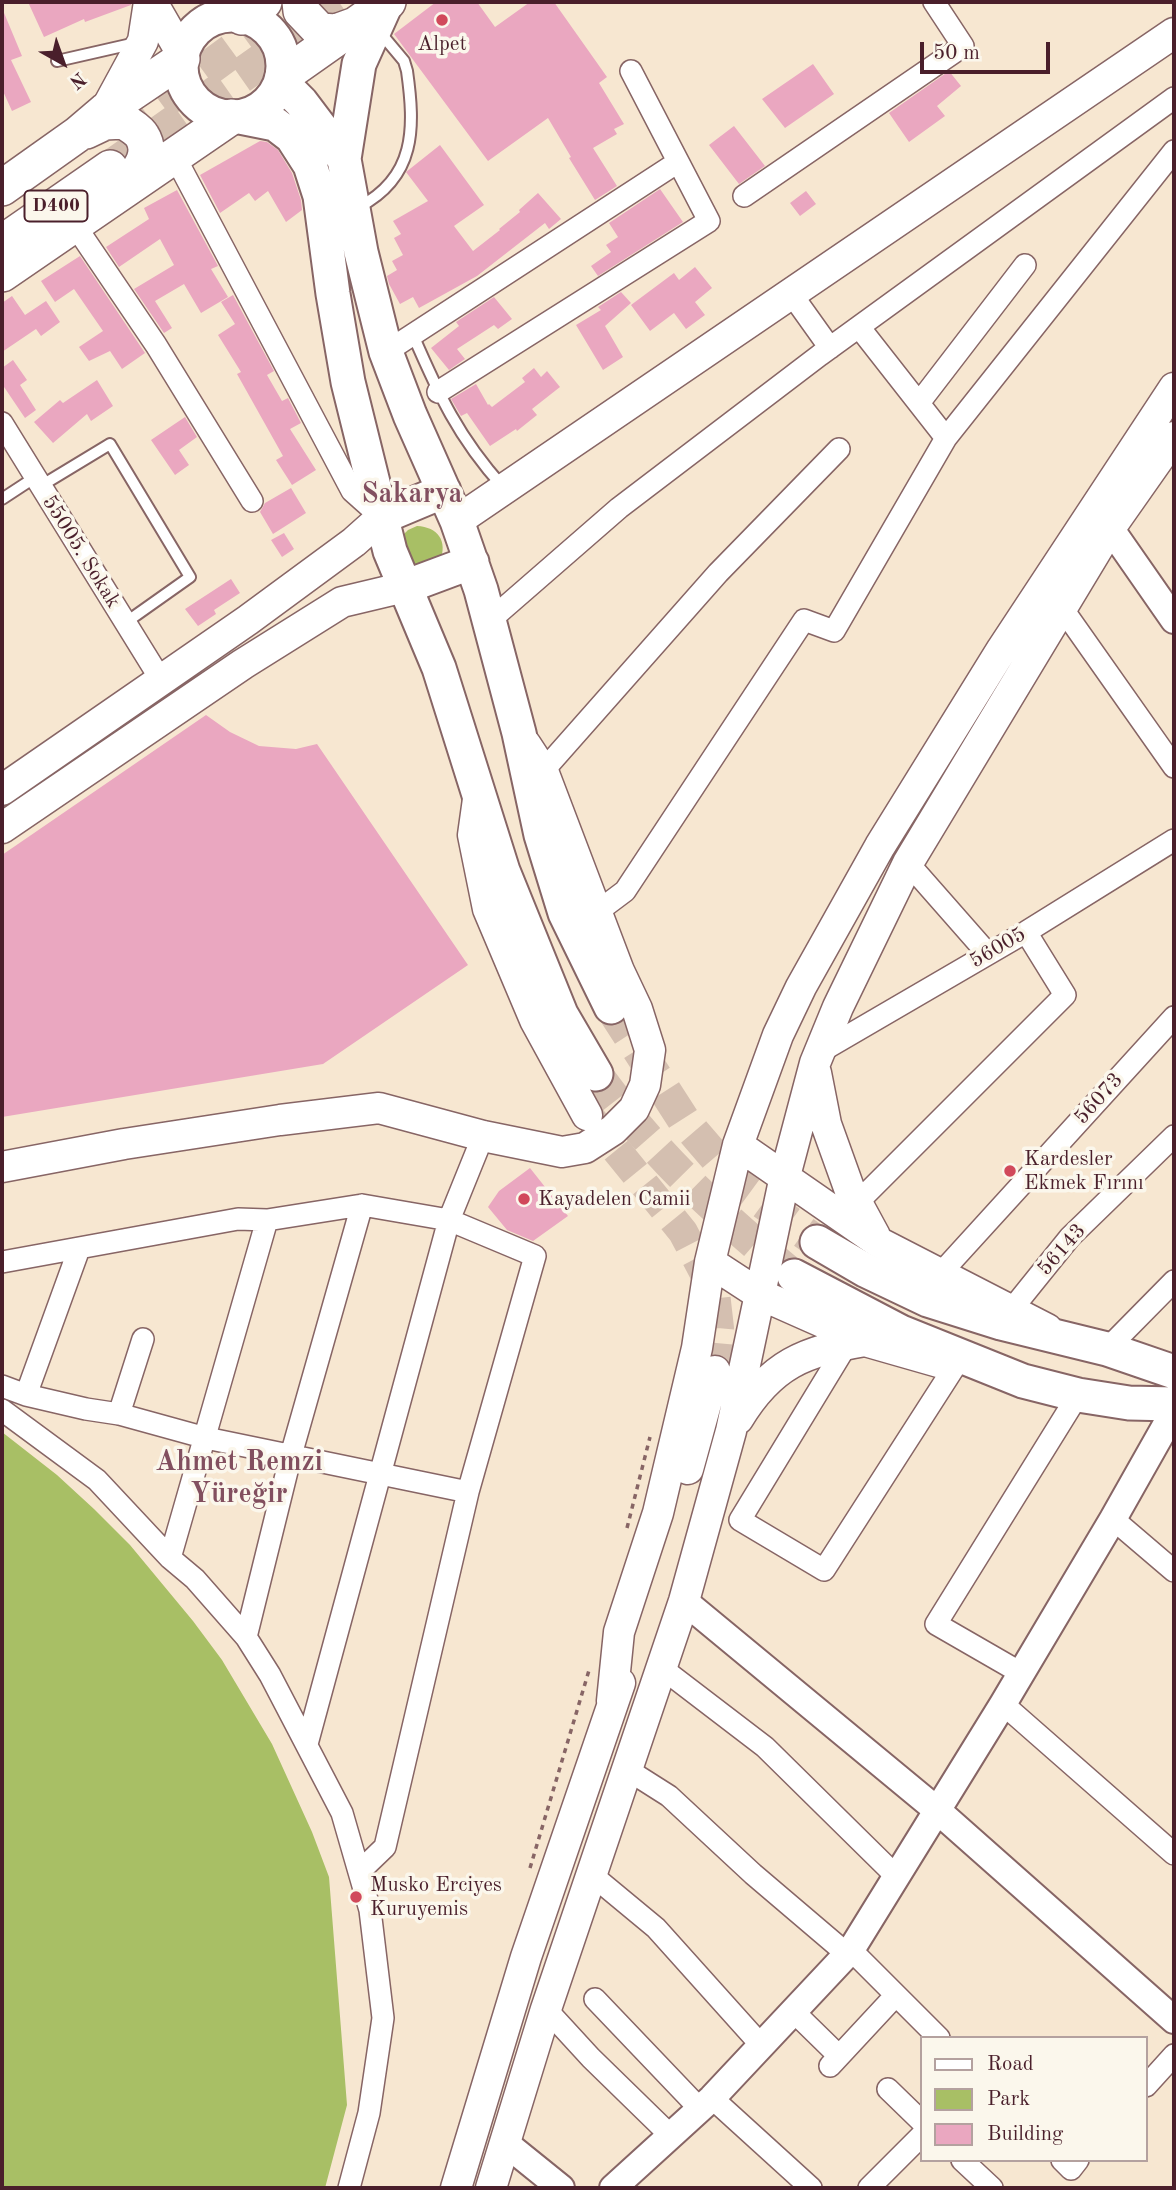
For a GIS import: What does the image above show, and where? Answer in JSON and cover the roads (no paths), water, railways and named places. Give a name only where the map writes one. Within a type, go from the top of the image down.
[{"type":"highway","points":[[300,2],[302,11],[320,31],[336,32],[374,19]]},
{"type":"highway","points":[[282,79],[374,19]]},
{"type":"highway","points":[[2,274],[74,224],[102,161],[105,111],[182,57]]},
{"type":"highway","points":[[2,188],[102,161],[174,155],[236,117]]},
{"type":"highway","name":"D400","points":[[2,218],[102,161]]},
{"type":"highway","name":"D400","points":[[2,243],[102,161]]},
{"type":"main road","points":[[105,111],[143,41],[150,2]]},
{"type":"main road","points":[[150,2],[182,57]]},
{"type":"main road","points":[[236,117],[255,113],[268,103],[282,79],[284,61],[280,46],[272,33],[241,9],[200,26],[189,39],[182,57],[181,71],[185,87],[194,101],[208,112],[223,117],[275,124],[292,137],[310,164],[320,196],[348,382],[390,551],[439,668],[503,871],[561,1014],[596,1073]]},
{"type":"main road","points":[[374,19],[359,64],[344,159],[386,352],[472,562],[519,733],[541,835],[565,913],[611,1007]]},
{"type":"main road","points":[[2,790],[323,566],[382,517],[451,506],[505,489],[790,292],[1174,33]]},
{"type":"main road","points":[[282,79],[344,159]]},
{"type":"main road","points":[[612,1701],[619,1632],[658,1513],[697,1348],[710,1262],[738,1145],[778,1035],[880,846],[1002,649],[1174,388]]},
{"type":"main road","points":[[491,2188],[545,2009],[684,1601],[731,1431],[785,1177],[817,1058],[838,1007],[908,863],[1110,528],[1174,439]]},
{"type":"main road","points":[[2,828],[243,664],[342,602],[405,587],[472,562]]},
{"type":"main road","points":[[2,1167],[124,1144],[379,1108],[483,1136],[562,1152],[585,1148],[612,1130],[634,1109],[645,1085],[650,1050],[637,1009],[619,971],[543,771],[519,733]]},
{"type":"main road","points":[[479,791],[473,835],[488,909],[535,1020],[587,1115]]},
{"type":"main road","points":[[778,1035],[817,1058]]},
{"type":"main road","points":[[817,1058],[826,1124],[856,1204],[878,1242]]},
{"type":"main road","points":[[738,1145],[878,1242],[1060,1336]]},
{"type":"main road","points":[[817,1242],[865,1270],[928,1300],[1001,1323],[1122,1354],[1174,1372]]},
{"type":"main road","points":[[710,1262],[759,1294],[856,1343],[1078,1395],[1129,1403],[1174,1404]]},
{"type":"main road","points":[[794,1276],[901,1332],[1023,1381]]},
{"type":"main road","points":[[731,1431],[752,1396],[782,1368],[804,1355],[856,1343]]},
{"type":"main road","points":[[1122,1354],[1141,1373],[1139,1390],[1129,1403]]},
{"type":"main road","points":[[456,2188],[526,1957],[612,1701],[635,1650],[715,1371]]},
{"type":"street","points":[[744,196],[963,46],[934,2]]},
{"type":"street","points":[[438,392],[709,221],[631,71]]},
{"type":"street","points":[[488,622],[619,508],[859,327],[1174,98]]},
{"type":"street","points":[[597,912],[625,891],[804,620],[834,631],[946,438],[1174,151]]},
{"type":"street","points":[[174,155],[352,491],[382,517]]},
{"type":"street","points":[[386,352],[678,162]]},
{"type":"street","points":[[74,224],[156,345],[252,501]]},
{"type":"street","points":[[919,403],[1025,265]]},
{"type":"street","points":[[790,292],[831,348]]},
{"type":"street","points":[[859,327],[946,438]]},
{"type":"street","name":"55005. Sokak","points":[[2,423],[161,680]]},
{"type":"street","points":[[543,771],[718,573],[838,449]]},
{"type":"street","points":[[1110,528],[1174,620]]},
{"type":"street","points":[[1062,608],[1174,767]]},
{"type":"street","name":"56005","points":[[817,1058],[1174,840]]},
{"type":"street","points":[[908,863],[988,954]]},
{"type":"street","points":[[856,1204],[1065,995],[1026,932]]},
{"type":"street","name":"56073","points":[[940,1274],[1174,1017]]},
{"type":"street","points":[[307,1744],[449,1220],[483,1136]]},
{"type":"street","name":"56143","points":[[1012,1309],[1070,1237],[1174,1136]]},
{"type":"street","points":[[246,1637],[291,1455],[362,1205]]},
{"type":"street","points":[[2,1262],[238,1219],[267,1220],[362,1205],[449,1220],[535,1256],[468,1492],[385,1847],[359,1872]]},
{"type":"street","points":[[170,1558],[267,1220]]},
{"type":"street","points":[[26,1395],[79,1249]]},
{"type":"street","points":[[1122,1354],[1174,1281]]},
{"type":"street","points":[[120,1414],[143,1339]]},
{"type":"street","points":[[856,1343],[740,1520],[824,1570],[955,1366]]},
{"type":"street","points":[[2,1386],[26,1395],[120,1414],[206,1438],[468,1492]]},
{"type":"street","points":[[1021,1673],[936,1625],[1078,1395]]},
{"type":"street","points":[[2,1410],[97,1480],[170,1558],[195,1579],[246,1637],[270,1675],[342,1813],[370,1910],[383,2018],[369,2113],[349,2188]]},
{"type":"street","points":[[613,2188],[706,2103],[849,1952],[1003,1704],[1114,1519],[1174,1411]]},
{"type":"street","points":[[1114,1519],[1174,1571]]},
{"type":"street","points":[[684,1601],[938,1811],[1174,2020]]},
{"type":"street","points":[[663,1669],[765,1747],[897,1877]]},
{"type":"street","points":[[1003,1704],[1174,1854]]},
{"type":"street","points":[[628,1770],[669,1796],[753,1874],[849,1952],[937,2036]]},
{"type":"street","points":[[592,1875],[656,1928],[761,2045]]},
{"type":"street","points":[[793,2011],[834,2061],[896,1995]]},
{"type":"street","points":[[595,1999],[706,2103],[811,2188]]},
{"type":"street","points":[[545,2009],[671,2136]]},
{"type":"street","points":[[1148,2084],[1174,2056]]},
{"type":"street","points":[[888,2089],[920,2120]]},
{"type":"street","points":[[869,2188],[920,2137]]},
{"type":"street","points":[[504,2142],[561,2188]]},
{"type":"street","points":[[964,2162],[992,2188]]},
{"type":"street","points":[[1064,2162],[1071,2169],[1077,2162]]},
{"type":"lane","points":[[353,210],[385,188],[400,172],[411,142],[409,85],[404,61],[374,19]]},
{"type":"lane","points":[[57,61],[143,41]]},
{"type":"lane","points":[[413,335],[438,392],[460,433],[505,489]]},
{"type":"lane","points":[[2,498],[110,444],[190,577],[125,623]]},
{"type":"tunnel","points":[[118,134],[299,2]]},
{"type":"tunnel","points":[[110,168],[341,5]]},
{"type":"tunnel","points":[[611,1007],[685,1122],[740,1186],[817,1242]]},
{"type":"tunnel","points":[[596,1074],[663,1156],[737,1228],[791,1274]]},
{"type":"tunnel","points":[[588,1115],[683,1232],[715,1293],[719,1328],[715,1371]]},
{"type":"place","name":"Alpet","points":[[442,20]]},
{"type":"place","name":"Kardesler Ekmek Fırını","points":[[1010,1171]]},
{"type":"place","name":"Kayadelen Camii","points":[[524,1199]]},
{"type":"place","name":"Musko Erciyes Kuruyemis","points":[[356,1897]]},
{"type":"district","name":"Sakarya","points":[[412,495]]},
{"type":"district","name":"Ahmet Remzi Yüreğir","points":[[239,1479]]}]
